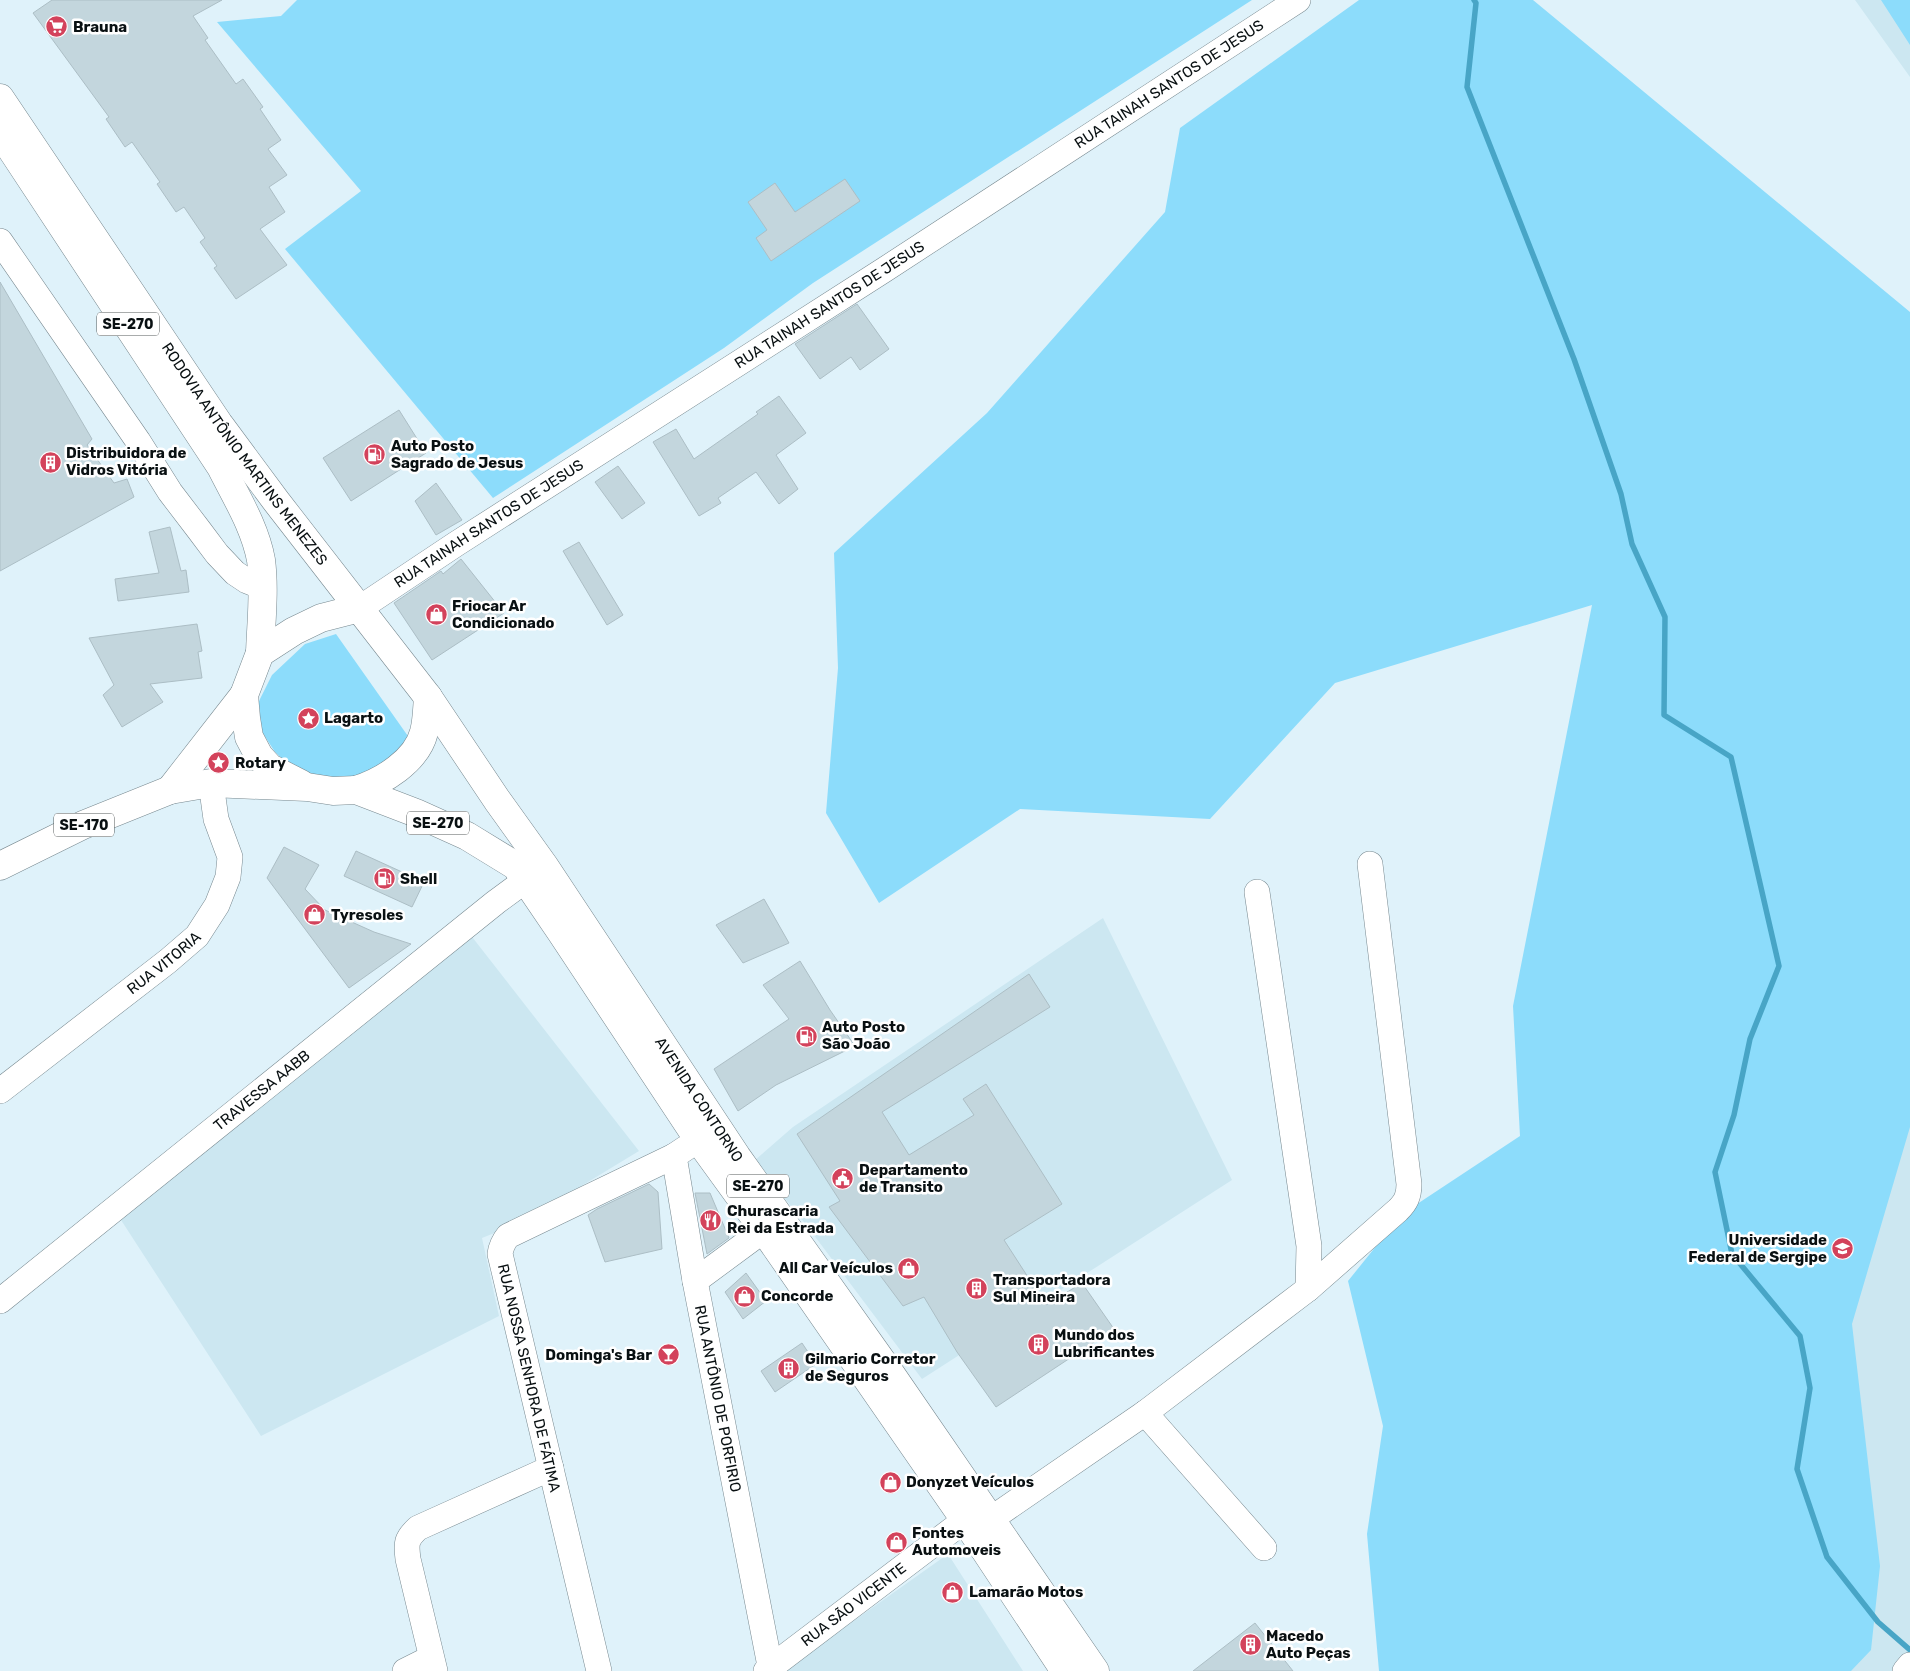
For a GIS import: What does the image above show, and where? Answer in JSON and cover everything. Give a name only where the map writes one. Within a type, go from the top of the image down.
[{"type":"main road","name":"RODOVIA ANTÔNIO MARTINS MENEZES","points":[[0,98],[219,424],[276,501],[360,608]]},
{"type":"main road","name":"RODOVIA ANTÔNIO MARTINS MENEZES","points":[[0,132],[221,467],[249,520],[261,560],[260,653]]},
{"type":"main road","points":[[260,653],[294,631],[321,618],[360,608]]},
{"type":"main road","name":"SE-270","points":[[360,608],[428,697]]},
{"type":"main road","name":"SE-270","points":[[260,653],[244,695],[249,738],[259,756],[270,768],[286,778],[307,787],[333,791],[356,790],[416,813],[466,836],[521,873]]},
{"type":"main road","points":[[170,790],[244,695]]},
{"type":"main road","points":[[356,790],[373,785],[393,772],[417,748],[424,732],[428,697]]},
{"type":"main road","name":"AVENIDA CONTORNO","points":[[428,697],[545,867],[737,1157],[886,1367],[978,1519],[1065,1671]]},
{"type":"main road","points":[[170,790],[211,783],[307,787]]},
{"type":"main road","name":"SE-170","points":[[0,866],[82,825],[170,790]]},
{"type":"main road","name":"AVENIDA CONTORNO","points":[[521,873],[698,1139],[978,1519],[1095,1671]]},
{"type":"street","name":"RUA TAINAH SANTOS DE JESUS","points":[[360,608],[1298,0]]},
{"type":"street","points":[[0,242],[138,441],[170,492],[217,554],[236,573],[247,581],[262,587]]},
{"type":"street","name":"RUA VITORIA","points":[[0,1091],[198,936],[217,905],[228,877],[230,858],[216,819],[211,783]]},
{"type":"street","name":"RUA SÃO VICENTE","points":[[769,1670],[978,1519],[1145,1413],[1308,1289],[1404,1204],[1409,1193],[1370,864]]},
{"type":"street","name":"TRAVESSA AABB","points":[[0,1301],[496,902],[521,873]]},
{"type":"street","points":[[1257,892],[1309,1246],[1308,1289]]},
{"type":"street","points":[[674,1156],[698,1139]]},
{"type":"street","name":"RUA ANTÔNIO DE PORFIRIO","points":[[674,1156],[695,1281],[769,1670]]},
{"type":"street","name":"RUA NOSSA SENHORA DE FÁTIMA","points":[[599,1671],[500,1254],[502,1244],[508,1236],[674,1156]]},
{"type":"street","points":[[695,1281],[764,1230]]},
{"type":"street","points":[[1145,1413],[1264,1548]]},
{"type":"street","points":[[405,1671],[433,1665],[408,1559],[406,1545],[410,1536],[418,1528],[551,1468]]},
{"type":"street","points":[[1905,1671],[1910,1665]]},
{"type":"shaded area","points":[[297,0],[1252,0],[813,283],[724,348],[493,498],[285,249],[361,191],[217,22],[281,16]]},
{"type":"shaded area","points":[[1359,0],[1533,0],[1910,312],[1910,1127],[1852,1324],[1880,1566],[1871,1650],[1851,1671],[1379,1671],[1367,1534],[1383,1426],[1348,1281],[1402,1214],[1520,1136],[1513,1006],[1592,605],[1335,683],[1210,819],[1020,809],[879,903],[826,813],[838,668],[834,553],[987,413],[1165,212],[1180,128]]},
{"type":"shaded area","points":[[1855,0],[1910,0],[1910,77]]},
{"type":"shaded area","points":[[1881,0],[1910,0],[1910,45]]},
{"type":"shaded area","points":[[336,634],[410,739],[379,769],[356,776],[328,779],[296,772],[275,752],[262,732],[257,705],[272,675],[305,644]]},
{"type":"shaded area","name":"Universidade Federal de Sergipe","points":[[1910,853],[1910,1671],[1672,1671]]},
{"type":"shaded area","points":[[1103,918],[1232,1180],[922,1379],[804,1222],[754,1161],[793,1127]]},
{"type":"shaded area","points":[[469,933],[639,1151],[522,1222],[482,1238],[499,1316],[261,1436],[110,1203]]},
{"type":"shaded area","points":[[948,1554],[1023,1671],[787,1671],[786,1669]]},
{"type":"building","points":[[52,0],[222,0],[193,16],[208,38],[205,40],[236,84],[243,79],[263,107],[260,109],[281,140],[268,149],[287,175],[269,187],[285,212],[260,229],[287,265],[236,299],[214,268],[217,266],[200,242],[205,238],[184,207],[176,212],[157,184],[160,182],[132,142],[125,147],[106,119],[109,117],[33,13]]},
{"type":"building","points":[[845,179],[860,201],[771,261],[756,238],[767,230],[748,202],[775,183],[795,212]]},
{"type":"building","name":"Distribuidora de Vidros Vitória","points":[[0,282],[92,439],[87,445],[114,483],[127,479],[134,497],[0,571]]},
{"type":"building","points":[[857,304],[889,349],[860,370],[851,357],[820,379],[795,344]]},
{"type":"building","points":[[779,396],[806,433],[776,455],[798,489],[779,504],[756,472],[718,498],[721,503],[699,516],[653,442],[676,429],[694,459],[758,414],[756,412]]},
{"type":"building","name":"Auto Posto Sagrado de Jesus","points":[[399,410],[426,453],[351,501],[323,458]]},
{"type":"building","points":[[618,466],[645,503],[622,519],[595,482]]},
{"type":"building","points":[[436,483],[462,520],[436,535],[415,501]]},
{"type":"building","points":[[170,527],[181,571],[186,570],[189,592],[118,601],[115,579],[159,573],[149,532]]},
{"type":"building","points":[[579,542],[623,615],[607,625],[563,551]]},
{"type":"building","name":"Friocar Ar Condicionado","points":[[461,559],[504,613],[432,660],[394,603],[441,571],[443,574]]},
{"type":"building","points":[[197,624],[202,651],[198,652],[202,678],[150,684],[163,702],[122,727],[103,695],[114,685],[89,638]]},
{"type":"building","name":"Tyresoles","points":[[284,847],[319,865],[305,889],[325,910],[374,932],[411,944],[349,988],[267,878]]},
{"type":"building","name":"Shell","points":[[356,851],[424,882],[412,907],[344,876]]},
{"type":"building","points":[[764,899],[789,943],[743,963],[716,925]]},
{"type":"building","name":"Auto Posto São João","points":[[800,961],[855,1046],[776,1085],[738,1111],[714,1069],[789,1019],[763,985]]},
{"type":"building","points":[[1029,974],[1050,1007],[882,1112],[909,1155],[974,1115],[963,1099],[986,1084],[1062,1204],[1004,1240],[1046,1305],[1082,1283],[1114,1329],[996,1407],[957,1352],[924,1297],[903,1306],[829,1207],[840,1201],[797,1134]]},
{"type":"building","points":[[649,1184],[658,1192],[662,1249],[605,1262],[588,1215]]},
{"type":"building","name":"Churascaria Rei da Estrada","points":[[695,1193],[710,1193],[729,1238],[707,1254]]},
{"type":"building","name":"Concorde","points":[[746,1273],[766,1301],[743,1319],[725,1292]]},
{"type":"building","name":"Gilmario Corretor de Seguros","points":[[802,1343],[816,1364],[775,1392],[761,1371]]},
{"type":"building","name":"Macedo Auto Peças","points":[[1255,1623],[1293,1671],[1193,1671]]},
{"type":"waterway","points":[[1474,0],[1476,3],[1467,87],[1574,359],[1621,494],[1632,544],[1665,617],[1664,715],[1731,757],[1779,966],[1750,1039],[1734,1115],[1715,1172],[1732,1254],[1800,1336],[1810,1388],[1797,1469],[1827,1557],[1878,1622],[1910,1650]]},
{"type":"place","name":"Brauna","points":[[57,27]]},
{"type":"place","name":"Auto Posto Sagrado de Jesus","points":[[375,455]]},
{"type":"place","name":"Distribuidora de Vidros Vitória","points":[[50,462]]},
{"type":"place","name":"Friocar Ar Condicionado","points":[[436,615]]},
{"type":"place","name":"Lagarto","points":[[308,718]]},
{"type":"place","name":"Rotary","points":[[219,763]]},
{"type":"place","name":"Shell","points":[[384,879]]},
{"type":"place","name":"Tyresoles","points":[[315,915]]},
{"type":"place","name":"Auto Posto São João","points":[[806,1036]]},
{"type":"place","name":"Departamento de Transito","points":[[843,1179]]},
{"type":"place","name":"Churascaria Rei da Estrada","points":[[711,1220]]},
{"type":"place","name":"Universidade Federal de Sergipe","points":[[1843,1249]]},
{"type":"place","name":"All Car Veículos","points":[[909,1268]]},
{"type":"place","name":"Transportadora Sul Mineira","points":[[977,1289]]},
{"type":"place","name":"Concorde","points":[[745,1296]]},
{"type":"place","name":"Mundo dos Lubrificantes","points":[[1038,1344]]},
{"type":"place","name":"Dominga's Bar","points":[[668,1355]]},
{"type":"place","name":"Gilmario Corretor de Seguros","points":[[789,1368]]},
{"type":"place","name":"Donyzet Veículos","points":[[890,1482]]},
{"type":"place","name":"Fontes Automoveis","points":[[896,1542]]},
{"type":"place","name":"Lamarão Motos","points":[[953,1592]]},
{"type":"place","name":"Macedo Auto Peças","points":[[1250,1645]]}]
